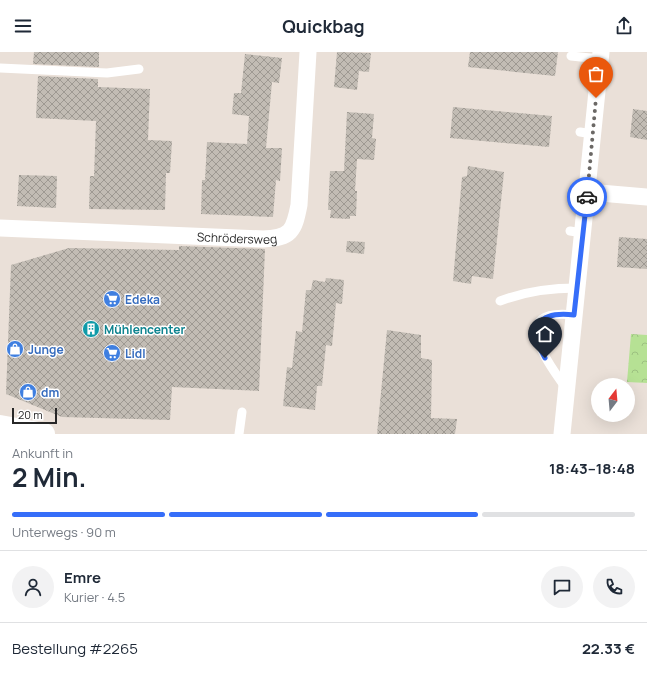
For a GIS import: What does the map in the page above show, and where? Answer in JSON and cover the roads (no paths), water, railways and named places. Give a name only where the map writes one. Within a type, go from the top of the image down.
[{"type":"main road","points":[[0,426],[44,434]]},
{"type":"street","name":"Schrödersweg","points":[[0,228],[263,239],[279,238],[289,233],[296,222],[299,205],[308,52]]},
{"type":"street","points":[[562,434],[577,288],[577,232],[587,133],[601,55]]},
{"type":"street","points":[[581,192],[647,198]]},
{"type":"lane","points":[[571,56],[601,55]]},
{"type":"lane","points":[[0,68],[107,73],[139,69]]},
{"type":"lane","points":[[500,301],[530,292],[548,289],[577,288]]},
{"type":"lane","points":[[566,389],[539,346],[536,335],[537,326],[543,319],[552,314],[574,315]]},
{"type":"lane","points":[[239,434],[242,412]]},
{"type":"place","name":"Edeka","points":[[112,299]]},
{"type":"place","name":"Mühlencenter","points":[[91,329]]},
{"type":"place","name":"Junge","points":[[15,349]]},
{"type":"place","name":"Lidl","points":[[112,353]]},
{"type":"place","name":"dm","points":[[28,392]]}]
